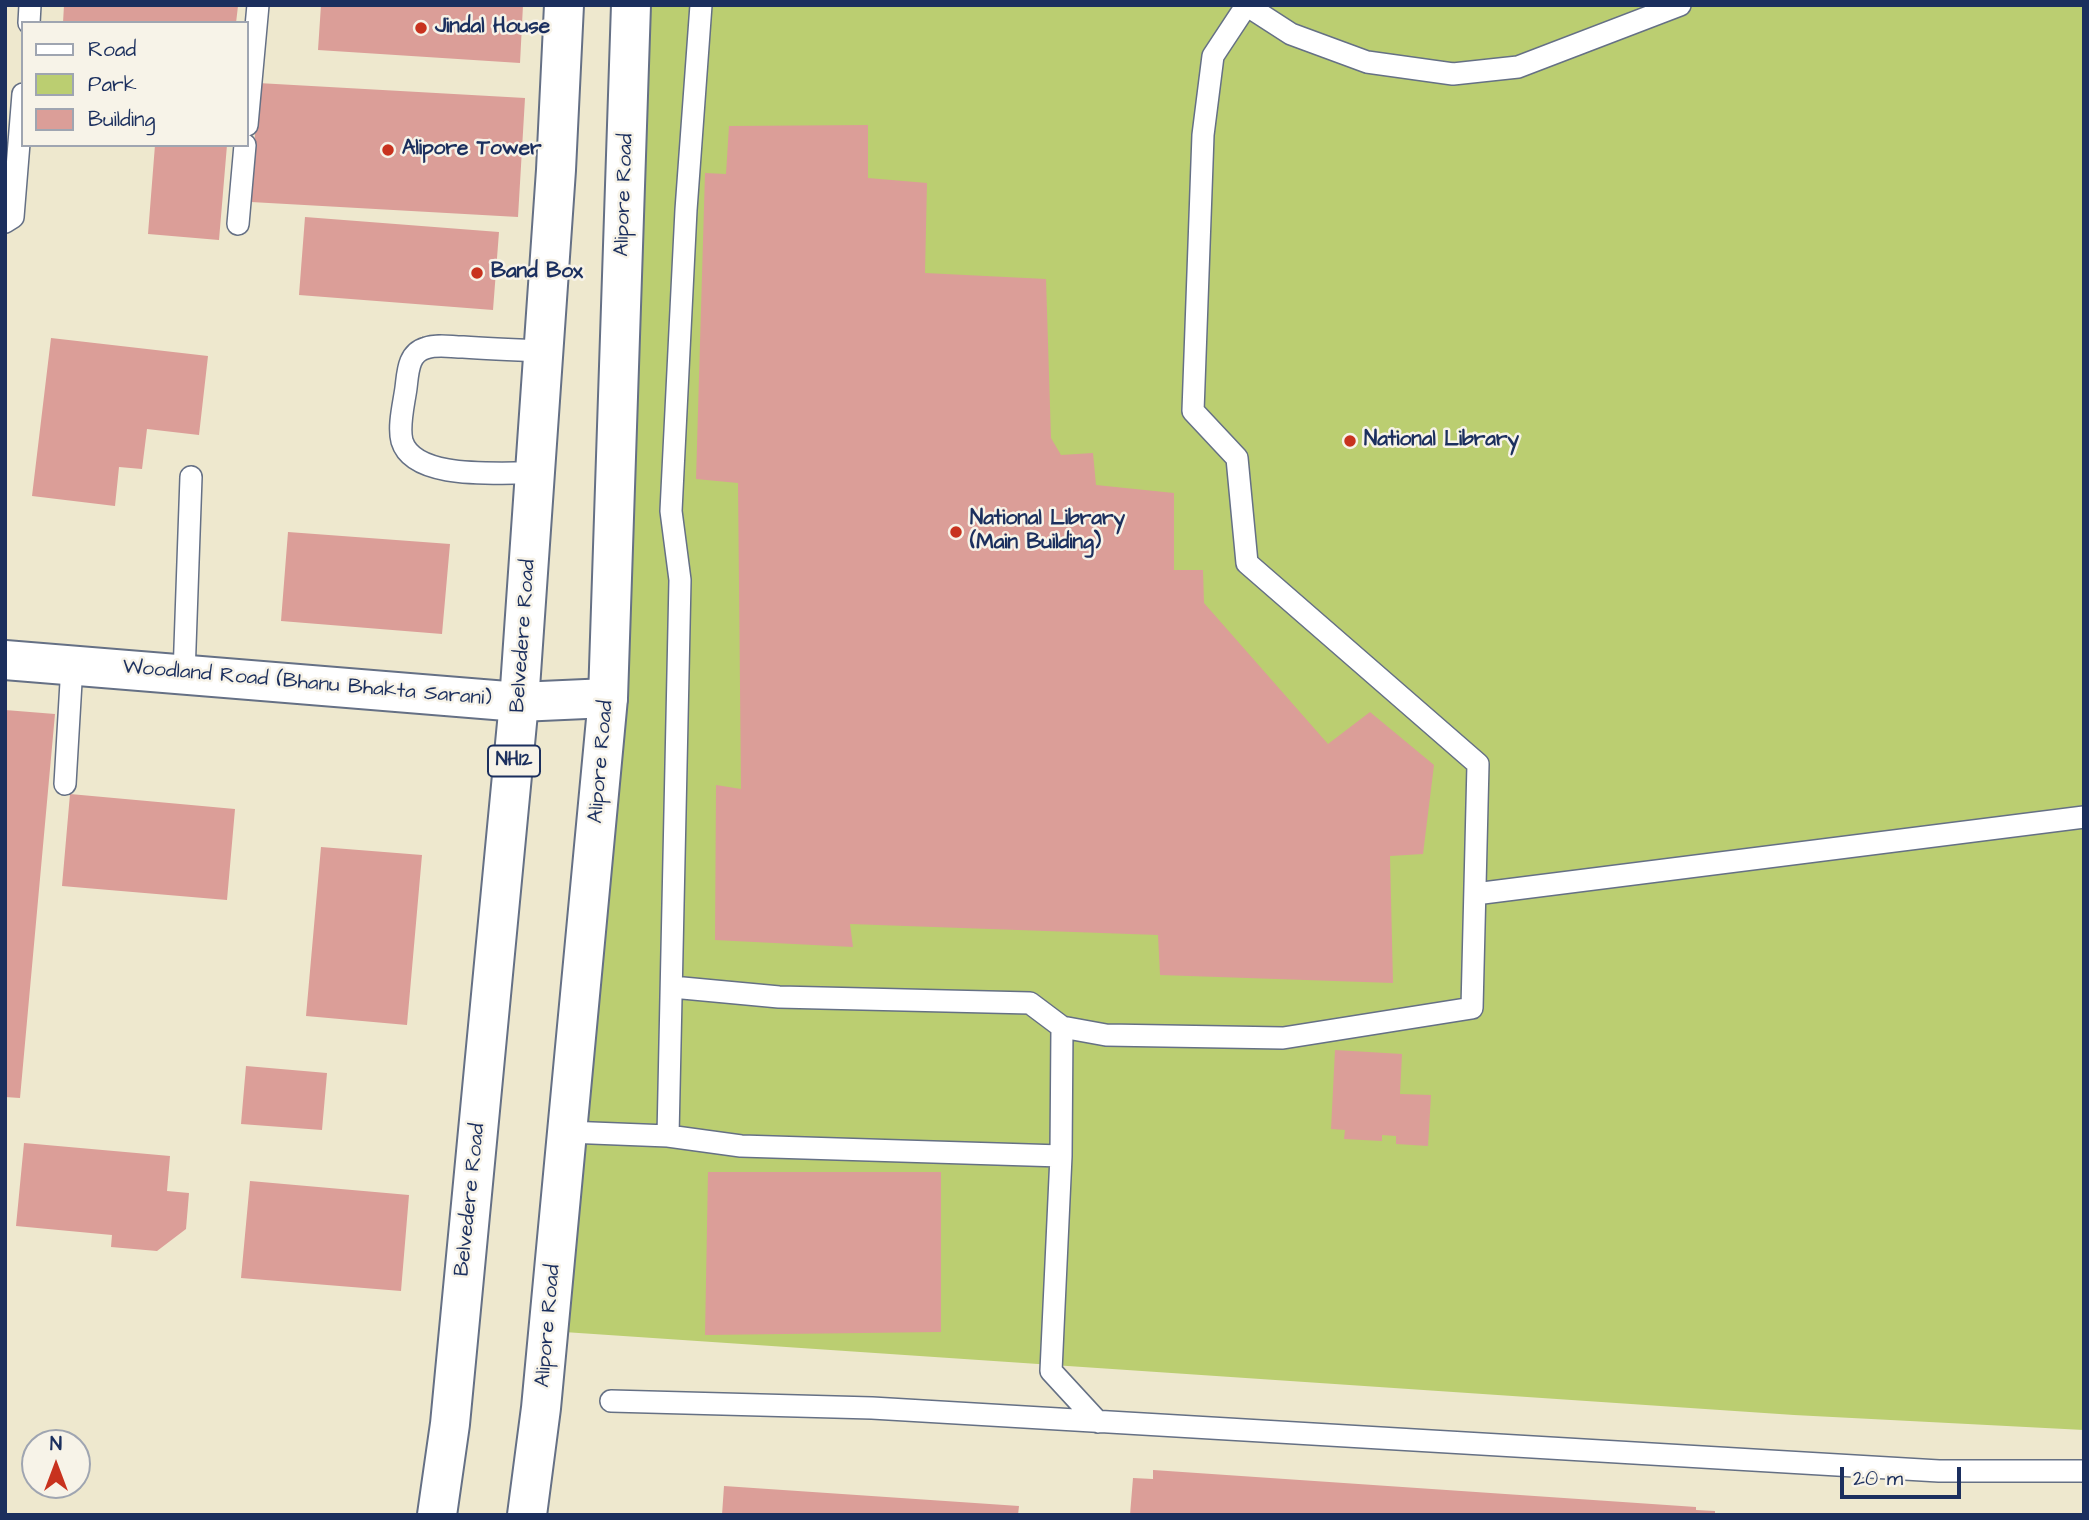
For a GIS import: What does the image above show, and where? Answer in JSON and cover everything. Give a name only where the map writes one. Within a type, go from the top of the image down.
[{"type":"main road","name":"Belvedere Road","points":[[436,1515],[450,1424],[519,702],[556,170],[564,5]]},
{"type":"main road","name":"Alipore Road","points":[[527,1515],[541,1408],[608,698],[631,5]]},
{"type":"main road","name":"Woodland Road (Bhanu Bhakta Sarani)","points":[[5,660],[519,702],[608,698]]},
{"type":"lane","points":[[248,114],[258,5]]},
{"type":"lane","points":[[668,1136],[680,580],[671,511],[686,210],[701,5]]},
{"type":"lane","points":[[672,987],[779,997],[1030,1003],[1062,1027],[1106,1035],[1283,1038],[1472,1008],[1478,764],[1247,563],[1237,458],[1193,411],[1203,135],[1213,57],[1246,5],[1292,34],[1367,62],[1453,74],[1518,66],[1680,5]]},
{"type":"lane","points":[[5,222],[13,217],[21,119]]},
{"type":"lane","points":[[238,224],[245,147]]},
{"type":"lane","points":[[535,473],[457,471],[429,467],[407,451],[401,439],[402,417],[409,362],[417,352],[435,346],[544,351]]},
{"type":"lane","points":[[184,675],[191,477]]},
{"type":"lane","points":[[65,784],[72,665]]},
{"type":"lane","points":[[1475,894],[2084,817]]},
{"type":"lane","points":[[1062,1027],[1061,1156],[1051,1371],[1098,1422]]},
{"type":"lane","points":[[567,1132],[668,1136],[741,1146],[1061,1156]]},
{"type":"lane","points":[[611,1401],[872,1408],[1938,1471],[2084,1471]]},
{"type":"green space","name":"National Library","points":[[643,5],[2084,5],[2084,1430],[1794,1415],[564,1332]]},
{"type":"building","points":[[64,5],[238,6],[236,21],[63,21]]},
{"type":"building","name":"Jindal House","points":[[321,5],[523,5],[520,63],[318,50]]},
{"type":"building","name":"Alipore Tower","points":[[258,83],[525,98],[518,217],[251,202]]},
{"type":"building","name":"National Library (Main Building)","points":[[868,125],[868,178],[927,183],[925,273],[1046,279],[1051,438],[1061,455],[1093,453],[1096,485],[1174,493],[1174,570],[1203,570],[1204,603],[1328,744],[1370,712],[1434,765],[1423,854],[1390,856],[1393,983],[1160,975],[1158,935],[850,924],[853,947],[715,940],[716,785],[741,789],[738,483],[696,479],[705,173],[726,174],[729,126]]},
{"type":"building","points":[[155,147],[227,147],[219,240],[148,234]]},
{"type":"building","points":[[305,217],[499,232],[493,310],[299,295]]},
{"type":"building","points":[[51,338],[208,356],[199,435],[147,429],[142,469],[119,467],[115,506],[32,496]]},
{"type":"building","points":[[288,532],[450,544],[442,634],[281,621]]},
{"type":"building","points":[[5,710],[55,714],[20,1098],[5,1097]]},
{"type":"building","points":[[70,794],[235,809],[227,900],[62,886]]},
{"type":"building","points":[[321,847],[422,855],[407,1025],[306,1016]]},
{"type":"building","points":[[1335,1050],[1402,1054],[1400,1094],[1431,1095],[1428,1146],[1396,1144],[1396,1136],[1382,1135],[1382,1141],[1344,1139],[1345,1130],[1331,1129]]},
{"type":"building","points":[[246,1066],[327,1073],[322,1130],[241,1124]]},
{"type":"building","points":[[24,1143],[170,1156],[167,1191],[189,1193],[186,1229],[157,1251],[111,1247],[112,1235],[16,1226]]},
{"type":"building","points":[[708,1172],[941,1172],[941,1332],[705,1335]]},
{"type":"building","points":[[250,1181],[409,1195],[401,1291],[241,1278]]},
{"type":"building","points":[[1153,1470],[1696,1507],[1696,1510],[1715,1511],[1715,1515],[1130,1515],[1133,1478],[1153,1479]]},
{"type":"building","points":[[724,1486],[1019,1506],[1018,1515],[722,1515]]},
{"type":"place","name":"Jindal House","points":[[421,28]]},
{"type":"place","name":"Alipore Tower","points":[[388,150]]},
{"type":"place","name":"Band Box","points":[[477,273]]},
{"type":"place","name":"National Library","points":[[1350,441]]},
{"type":"place","name":"National Library (Main Building)","points":[[956,532]]}]
